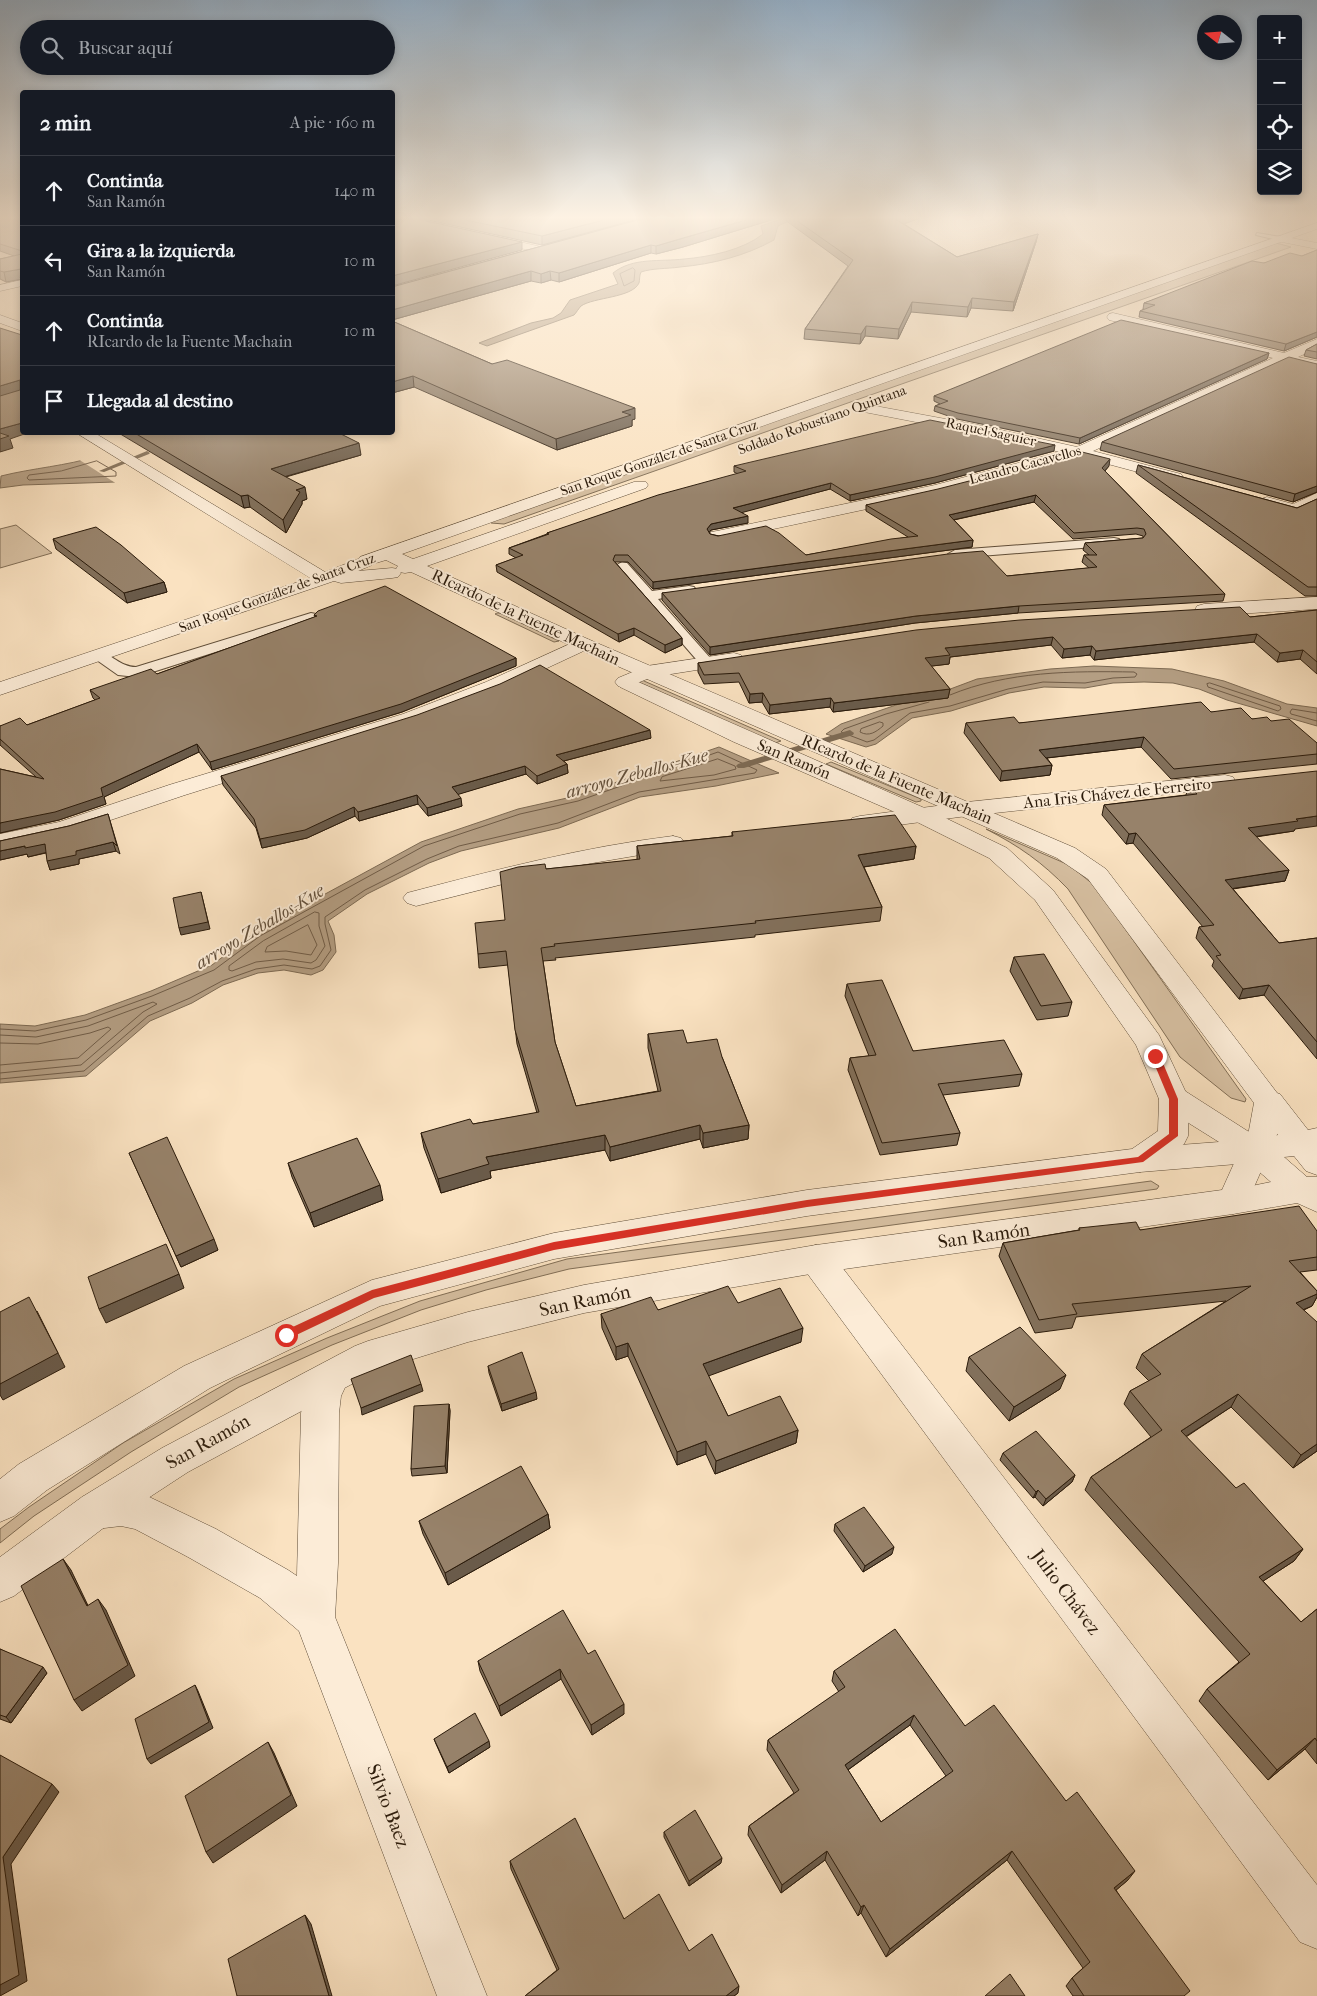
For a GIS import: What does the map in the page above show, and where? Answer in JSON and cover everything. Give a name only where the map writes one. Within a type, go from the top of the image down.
[{"type":"street","name":"San Roque González de Santa Cruz","points":[[0,689],[324,579],[366,561],[1084,309]]},
{"type":"street","points":[[1134,309],[1108,318],[1317,365]]},
{"type":"street","points":[[0,319],[20,326]]},
{"type":"street","name":"Leandro Cacavellos","points":[[716,536],[937,489],[1081,451],[1317,343]]},
{"type":"street","name":"Soldado Robustiano Quintana","points":[[854,409],[887,397]]},
{"type":"street","name":"Raquel Saguier","points":[[854,409],[975,428],[1081,451],[1193,482]]},
{"type":"street","points":[[87,435],[324,579],[392,573],[655,480]]},
{"type":"street","points":[[1249,497],[1296,509],[1317,498]]},
{"type":"street","points":[[468,577],[468,557],[488,539]]},
{"type":"street","name":"RIcardo de la Fuente Machain","points":[[387,554],[414,566],[468,577],[584,644],[868,768],[967,808],[1066,853],[1097,874],[1268,1102],[1312,1149]]},
{"type":"street","name":"RIcardo de la Fuente Machain","points":[[366,561],[742,737]]},
{"type":"street","points":[[1187,611],[1317,603]]},
{"type":"street","points":[[0,841],[64,828],[176,790],[410,718],[493,686],[584,644]]},
{"type":"street","points":[[625,682],[647,672],[752,656]]},
{"type":"street","name":"San Ramón","points":[[742,737],[846,781]]},
{"type":"street","name":"Ana Iris Chávez de Ferreiro","points":[[836,826],[967,808],[1249,779]]},
{"type":"street","name":"RIcardo de la Fuente Machain","points":[[846,781],[998,853],[1044,895],[1149,1042],[1174,1099]]},
{"type":"street","points":[[416,898],[566,859],[622,848],[690,841]]},
{"type":"street","points":[[1174,1099],[1256,1151],[1312,1192]]},
{"type":"street","points":[[1140,1160],[1173,1136],[1174,1099]]},
{"type":"street","points":[[1233,1202],[1264,1130],[1268,1102]]},
{"type":"street","points":[[0,1502],[33,1477],[197,1377],[372,1294],[554,1246],[807,1203],[1140,1160],[1256,1151],[1312,1149]]},
{"type":"street","name":"San Ramón","points":[[0,1582],[96,1510],[175,1460],[368,1358],[468,1327],[584,1299],[816,1260],[1312,1192]]},
{"type":"street","name":"Julio Chávez","points":[[816,1260],[1317,1925]]},
{"type":"street","name":"Silvio Baez","points":[[332,1377],[323,1396],[320,1412],[318,1563],[314,1617],[462,1996]]},
{"type":"street","name":"Silvio Baez","points":[[96,1510],[121,1507],[140,1512],[202,1543],[274,1584],[314,1617]]},
{"type":"lane","points":[[937,556],[1127,541]]},
{"type":"lane","points":[[622,566],[707,663]]},
{"type":"lane","points":[[647,596],[705,588]]},
{"type":"lane","points":[[99,656],[123,672],[137,672],[311,617]]},
{"type":"shaded area","points":[[1089,309],[1114,309],[504,524],[491,523],[492,521]]},
{"type":"shaded area","points":[[16,525],[52,553],[0,568],[0,529]]},
{"type":"shaded area","points":[[497,613],[559,641],[554,642],[495,614]]},
{"type":"shaded area","points":[[642,680],[781,741],[775,743],[638,682]]},
{"type":"shaded area","points":[[831,762],[921,799],[921,801],[916,802],[826,764]]},
{"type":"shaded area","points":[[986,829],[1069,865],[1094,885],[1246,1099],[1245,1102],[1231,1098],[1180,1057],[1068,889],[1030,855]]},
{"type":"shaded area","points":[[1151,1181],[1159,1186],[1157,1189],[569,1269],[486,1290],[421,1310],[332,1345],[239,1387],[131,1452],[34,1516],[0,1543],[0,1529],[29,1507],[123,1443],[234,1379],[327,1338],[420,1301],[567,1259]]},
{"type":"water","points":[[564,309],[579,309],[574,315],[487,346],[479,343],[531,323],[553,318]]},
{"type":"water","points":[[98,456],[115,482],[23,485],[0,488],[1,476]]},
{"type":"water","points":[[1094,666],[1172,669],[1224,681],[1287,704],[1317,708],[1317,726],[1227,700],[1199,689],[1173,683],[1144,682],[1113,683],[1085,688],[1044,687],[1009,693],[951,711],[912,718],[876,744],[866,747],[826,734],[841,724],[899,704],[929,697],[977,679],[1050,669]]},
{"type":"water","points":[[719,747],[779,773],[716,786],[640,797],[559,828],[461,851],[429,863],[367,894],[328,921],[334,935],[336,952],[323,970],[311,975],[284,970],[258,973],[223,985],[192,1003],[150,1021],[86,1076],[0,1083],[0,1024],[35,1026],[85,1015],[151,991],[212,965],[257,931],[421,842],[518,809],[576,796]]},
{"type":"pier","points":[[98,453],[135,475],[136,479],[117,484],[78,459]]},
{"type":"building","points":[[819,309],[909,309],[899,329],[866,326],[861,334],[805,329]]},
{"type":"building","points":[[1145,309],[1317,309],[1317,332],[1286,344],[1140,311]]},
{"type":"building","points":[[1121,320],[1269,353],[1080,438],[958,413],[935,406],[948,401],[934,396]]},
{"type":"building","points":[[395,322],[492,364],[507,360],[635,408],[622,412],[631,415],[556,439],[413,376],[395,381]]},
{"type":"building","points":[[0,328],[20,334],[20,380],[0,386]]},
{"type":"building","points":[[1317,344],[1317,352],[1306,350]]},
{"type":"building","points":[[1289,357],[1317,364],[1317,486],[1295,494],[1102,442]]},
{"type":"building","points":[[20,390],[20,424],[0,429],[0,396]]},
{"type":"building","points":[[930,420],[1055,445],[935,477],[850,495],[831,483],[733,508],[748,516],[711,524],[707,529],[710,534],[718,536],[766,526],[779,533],[806,555],[891,539],[918,536],[866,505],[938,489],[1082,452],[1110,459],[1102,468],[1225,594],[1019,606],[916,616],[710,647],[662,593],[948,554],[983,551],[1007,576],[1097,567],[1084,555],[1097,555],[1085,543],[1143,538],[1146,534],[1144,529],[1137,528],[1074,533],[1036,495],[949,515],[973,540],[653,582],[628,555],[615,555],[613,560],[682,638],[665,645],[634,628],[618,634],[496,565],[523,555],[509,548],[549,534],[547,533],[658,495],[746,471],[734,466]]},
{"type":"building","points":[[0,433],[9,436],[0,439]]},
{"type":"building","points":[[138,435],[343,435],[359,443],[271,469],[305,487],[296,490],[300,492],[283,520],[248,495],[241,496]]},
{"type":"building","points":[[1138,465],[1297,508],[1317,499],[1317,587],[1308,587]]},
{"type":"building","points":[[96,527],[121,545],[164,582],[124,593],[53,539]]},
{"type":"building","points":[[385,586],[516,658],[401,704],[210,762],[197,744],[101,788],[103,796],[55,812],[0,823],[0,769],[44,779],[0,739],[0,726],[20,718],[27,725],[100,698],[90,690],[151,669],[157,674],[317,616],[314,615],[318,611]]},
{"type":"building","points":[[1240,607],[1250,617],[1317,610],[1317,662],[1303,650],[1280,653],[1257,634],[1096,651],[1092,646],[1064,649],[1053,637],[945,648],[950,655],[925,658],[950,689],[834,703],[831,698],[770,705],[763,693],[750,694],[739,673],[704,675],[698,663],[916,630],[1020,620]]},
{"type":"building","points":[[540,665],[650,730],[556,755],[567,764],[537,776],[525,766],[452,787],[461,798],[427,808],[417,795],[358,812],[354,807],[305,830],[260,839],[254,819],[221,776],[417,715],[500,684]]},
{"type":"building","points":[[1201,702],[1211,712],[1241,708],[1252,719],[1267,717],[1271,721],[1289,719],[1317,743],[1317,754],[1174,769],[1144,737],[1039,750],[1052,765],[1002,771],[966,723],[1014,717],[1019,723]]},
{"type":"building","points":[[1317,771],[1317,816],[1296,819],[1298,821],[1248,828],[1289,870],[1225,880],[1279,943],[1317,938],[1317,1042],[1269,985],[1243,989],[1216,956],[1221,955],[1199,927],[1214,925],[1136,833],[1129,834],[1104,805],[1197,794],[1189,785]]},
{"type":"building","points":[[108,814],[117,846],[113,842],[76,851],[76,855],[47,861],[45,844],[0,851],[0,841],[69,826]]},
{"type":"building","points":[[895,815],[916,846],[858,855],[882,907],[755,921],[756,923],[554,944],[555,946],[541,948],[555,1042],[576,1106],[661,1091],[648,1034],[683,1030],[687,1043],[717,1039],[722,1057],[749,1125],[703,1133],[700,1125],[610,1147],[605,1135],[486,1157],[489,1164],[438,1179],[421,1133],[470,1119],[473,1124],[539,1112],[515,1030],[506,951],[478,954],[475,923],[505,920],[500,872],[518,867],[545,864],[546,869],[640,859],[637,846],[733,836],[732,832]]},
{"type":"building","points":[[201,892],[208,922],[179,928],[173,898]]},
{"type":"building","points":[[1044,954],[1072,1002],[1041,1006],[1014,957]]},
{"type":"building","points":[[882,980],[913,1051],[1004,1040],[1022,1074],[938,1084],[960,1133],[882,1143],[850,1058],[876,1055],[847,984]]},
{"type":"building","points":[[167,1137],[214,1239],[176,1256],[129,1153]]},
{"type":"building","points":[[357,1138],[380,1185],[310,1213],[288,1163]]},
{"type":"building","points":[[1299,1206],[1317,1231],[1317,1257],[1289,1261],[1317,1291],[1317,1294],[1296,1303],[1317,1322],[1317,1444],[1301,1455],[1238,1394],[1181,1431],[1236,1488],[1244,1483],[1303,1549],[1259,1577],[1301,1622],[1317,1609],[1317,1741],[1315,1738],[1277,1770],[1207,1689],[1250,1654],[1091,1477],[1162,1430],[1130,1391],[1161,1374],[1142,1354],[1251,1286],[1072,1304],[1077,1314],[1039,1320],[1003,1243],[1080,1230],[1079,1228],[1136,1222],[1140,1230]]},
{"type":"building","points":[[166,1244],[179,1274],[99,1309],[88,1277]]},
{"type":"building","points":[[728,1286],[738,1303],[780,1288],[803,1328],[703,1364],[728,1416],[780,1396],[798,1430],[716,1461],[706,1441],[677,1452],[628,1343],[616,1347],[601,1314],[651,1297],[658,1310]]},
{"type":"building","points":[[29,1297],[58,1353],[0,1384],[0,1312]]},
{"type":"building","points":[[1020,1327],[1066,1375],[1014,1407],[969,1357]]},
{"type":"building","points":[[522,1352],[536,1392],[501,1404],[488,1366]]},
{"type":"building","points":[[411,1355],[421,1384],[361,1408],[351,1379]]},
{"type":"building","points":[[449,1404],[445,1466],[411,1469],[414,1406]]},
{"type":"building","points":[[1036,1431],[1075,1475],[1046,1499],[1038,1490],[1036,1492],[1003,1453]]},
{"type":"building","points":[[521,1466],[548,1514],[445,1573],[419,1521]]},
{"type":"building","points":[[864,1507],[894,1547],[865,1566],[835,1524]]},
{"type":"building","points":[[63,1559],[87,1606],[98,1599],[128,1665],[74,1700],[21,1586]]},
{"type":"building","points":[[563,1610],[588,1654],[595,1650],[624,1704],[591,1725],[560,1669],[499,1706],[478,1661]]},
{"type":"building","points":[[895,1629],[965,1726],[994,1705],[1066,1801],[1077,1792],[1135,1871],[1114,1888],[1190,1991],[1184,1996],[1084,1996],[1072,1978],[1090,1962],[1012,1851],[890,1949],[864,1905],[861,1907],[827,1851],[782,1885],[749,1826],[799,1790],[768,1740],[845,1687],[834,1671]],"holes":[[[914,1715],[953,1771],[881,1822],[845,1765]]]},
{"type":"building","points":[[0,1649],[43,1667],[6,1717],[0,1715]]},
{"type":"building","points":[[195,1685],[209,1722],[147,1759],[135,1719]]},
{"type":"building","points":[[475,1713],[489,1741],[447,1767],[434,1739]]},
{"type":"building","points":[[268,1742],[291,1795],[206,1852],[185,1796]]},
{"type":"building","points":[[0,1755],[52,1784],[3,1857],[19,1975],[0,1985]]},
{"type":"building","points":[[695,1810],[722,1858],[689,1881],[664,1832]]},
{"type":"building","points":[[575,1818],[624,1919],[659,1894],[689,1951],[712,1934],[739,1986],[726,1996],[525,1996],[559,1969],[510,1861]]},
{"type":"building","points":[[305,1915],[329,1996],[237,1996],[228,1959]]},
{"type":"building","points":[[1010,1974],[1025,1996],[985,1996]]},
{"type":"waterway","points":[[102,471],[147,453]]},
{"type":"waterway","name":"arroyo Zeballos-Kue","points":[[741,766],[850,733]]},
{"type":"route","points":[[286,1335],[372,1294],[554,1246],[807,1203],[1140,1160],[1173,1136],[1174,1099],[1155,1056]]}]
